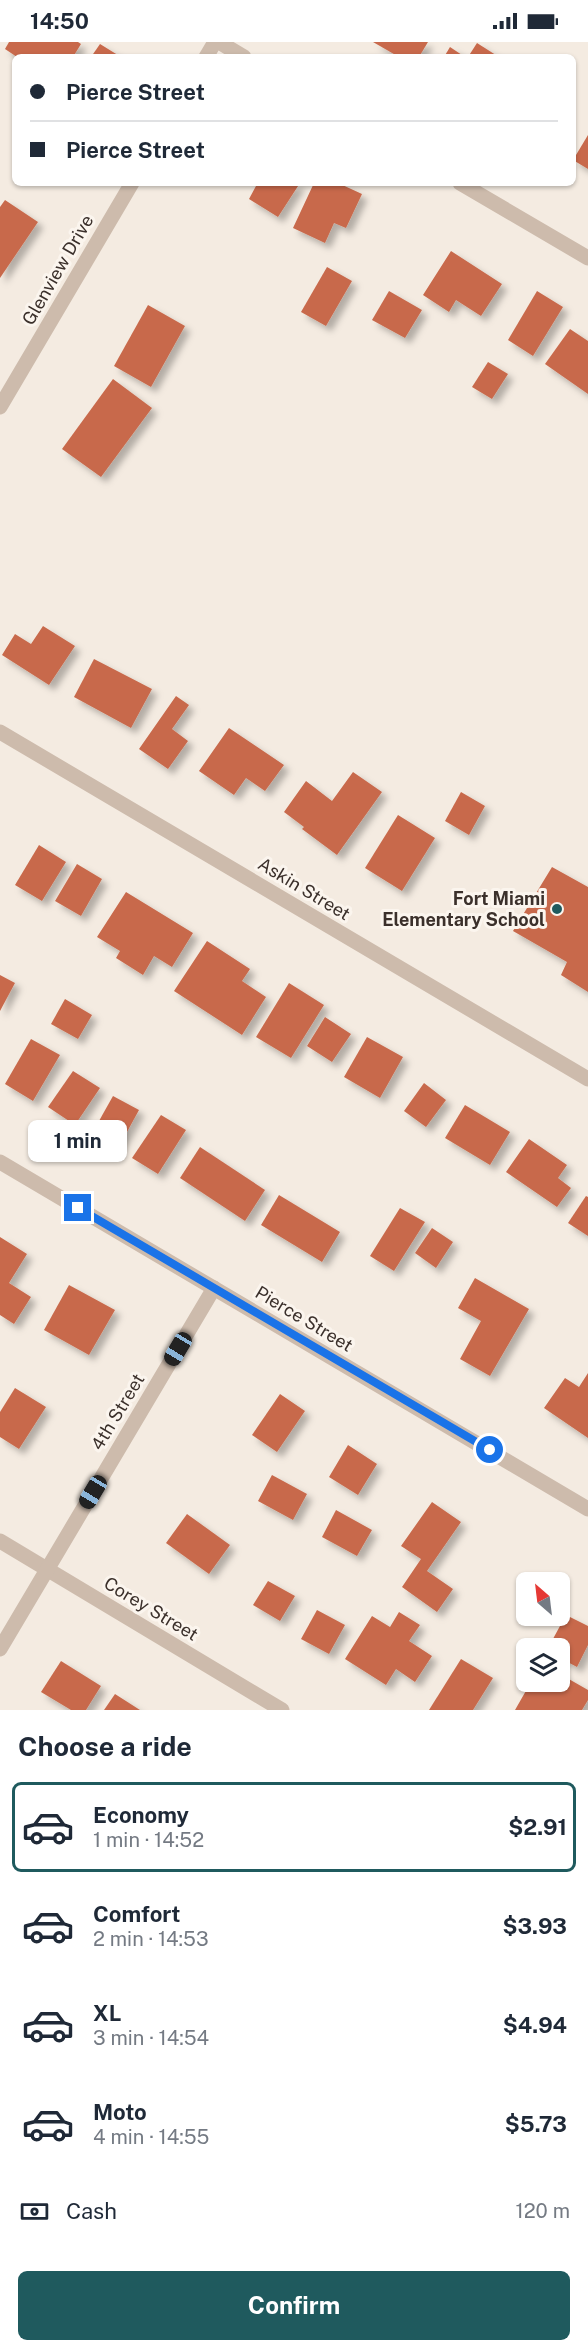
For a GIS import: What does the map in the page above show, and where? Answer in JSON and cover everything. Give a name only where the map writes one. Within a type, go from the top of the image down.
[{"type":"street","points":[[217,42],[239,54]]},
{"type":"street","name":"Glenview Drive","points":[[0,407],[130,186]]},
{"type":"street","points":[[465,186],[588,258]]},
{"type":"street","name":"Askin Street","points":[[0,732],[588,1079]]},
{"type":"street","name":"Pierce Street","points":[[0,1162],[588,1509]]},
{"type":"street","name":"4th Street","points":[[0,1649],[214,1288]]},
{"type":"street","name":"Corey Street","points":[[0,1541],[282,1710]]},
{"type":"building","points":[[9,42],[78,42],[81,44],[75,54],[12,54],[5,49]]},
{"type":"building","points":[[373,42],[428,42],[421,54],[394,54]]},
{"type":"building","points":[[477,43],[494,54],[470,54]]},
{"type":"building","points":[[100,44],[116,54],[93,54]]},
{"type":"building","points":[[450,47],[460,54],[446,54]]},
{"type":"building","points":[[588,135],[588,169],[576,162],[576,155]]},
{"type":"building","points":[[256,186],[298,186],[278,217],[249,199]]},
{"type":"building","points":[[313,186],[345,186],[362,194],[346,228],[334,223],[325,243],[293,228]]},
{"type":"building","points":[[5,200],[38,222],[0,278],[0,207]]},
{"type":"building","points":[[451,251],[502,284],[481,316],[456,300],[449,312],[423,295]]},
{"type":"building","points":[[327,267],[352,281],[326,326],[301,312]]},
{"type":"building","points":[[389,291],[422,310],[405,338],[372,320]]},
{"type":"building","points":[[537,291],[563,307],[533,356],[508,340]]},
{"type":"building","points":[[148,305],[185,326],[151,387],[114,366]]},
{"type":"building","points":[[570,329],[588,341],[588,394],[545,364]]},
{"type":"building","points":[[488,362],[508,374],[492,399],[472,387]]},
{"type":"building","points":[[113,379],[152,408],[101,477],[62,449]]},
{"type":"building","points":[[43,626],[75,646],[49,685],[2,655],[15,634],[31,644]]},
{"type":"building","points":[[94,659],[152,689],[131,728],[74,697]]},
{"type":"building","points":[[176,696],[189,705],[172,729],[188,741],[168,769],[139,749]]},
{"type":"building","points":[[229,728],[284,765],[265,791],[246,778],[234,795],[199,771]]},
{"type":"building","points":[[353,772],[382,792],[337,855],[302,829],[304,827],[284,812],[306,781],[332,801]]},
{"type":"building","points":[[461,792],[485,806],[469,835],[445,821]]},
{"type":"building","points":[[398,815],[435,838],[402,891],[365,868]]},
{"type":"building","points":[[39,845],[66,862],[42,901],[15,885]]},
{"type":"building","points":[[77,864],[102,879],[81,916],[55,901]]},
{"type":"building","name":"Fort Miami Elementary School","points":[[552,867],[588,887],[588,992],[561,975],[567,962],[513,931]]},
{"type":"building","points":[[126,892],[193,933],[172,967],[154,956],[143,975],[116,958],[120,951],[97,937]]},
{"type":"building","points":[[207,941],[250,969],[242,981],[266,997],[242,1035],[174,991]]},
{"type":"building","points":[[0,975],[15,983],[0,1011]]},
{"type":"building","points":[[289,983],[324,1005],[291,1058],[256,1037]]},
{"type":"building","points":[[65,999],[92,1015],[78,1039],[51,1024]]},
{"type":"building","points":[[325,1017],[351,1034],[332,1062],[307,1046]]},
{"type":"building","points":[[367,1037],[403,1057],[380,1098],[344,1077]]},
{"type":"building","points":[[31,1039],[60,1055],[33,1101],[5,1084]]},
{"type":"building","points":[[73,1071],[100,1088],[75,1125],[48,1107]]},
{"type":"building","points":[[424,1083],[446,1100],[426,1127],[404,1111]]},
{"type":"building","points":[[113,1096],[139,1110],[116,1152],[90,1137]]},
{"type":"building","points":[[465,1105],[510,1132],[490,1165],[445,1138]]},
{"type":"building","points":[[161,1115],[186,1130],[158,1174],[132,1158]]},
{"type":"building","points":[[529,1139],[567,1165],[558,1178],[571,1188],[557,1207],[506,1172]]},
{"type":"building","points":[[200,1147],[265,1190],[245,1221],[180,1178]]},
{"type":"building","points":[[279,1195],[340,1232],[322,1262],[261,1225]]},
{"type":"building","points":[[586,1196],[588,1197],[588,1236],[568,1223]]},
{"type":"building","points":[[400,1208],[425,1222],[394,1271],[370,1256]]},
{"type":"building","points":[[432,1228],[453,1242],[436,1268],[415,1253]]},
{"type":"building","points":[[0,1237],[27,1254],[9,1283],[31,1297],[14,1324],[0,1315]]},
{"type":"building","points":[[475,1278],[529,1309],[490,1376],[460,1359],[481,1321],[458,1308]]},
{"type":"building","points":[[69,1285],[115,1310],[89,1355],[44,1330]]},
{"type":"building","points":[[588,1373],[588,1438],[544,1408],[565,1378],[579,1387]]},
{"type":"building","points":[[15,1388],[46,1407],[19,1449],[0,1437],[0,1412]]},
{"type":"building","points":[[280,1394],[305,1411],[277,1452],[252,1435]]},
{"type":"building","points":[[348,1445],[377,1464],[358,1495],[329,1477]]},
{"type":"building","points":[[272,1475],[307,1494],[293,1520],[258,1501]]},
{"type":"building","points":[[432,1502],[461,1522],[427,1571],[453,1589],[437,1612],[402,1587],[421,1559],[401,1546]]},
{"type":"building","points":[[336,1510],[372,1530],[357,1556],[322,1537]]},
{"type":"building","points":[[187,1514],[230,1545],[209,1574],[166,1543]]},
{"type":"building","points":[[268,1581],[295,1596],[280,1621],[253,1605]]},
{"type":"building","points":[[317,1610],[345,1625],[329,1654],[301,1639]]},
{"type":"building","points":[[399,1612],[420,1625],[409,1641],[432,1656],[415,1682],[396,1669],[386,1685],[345,1659],[372,1616],[390,1627]]},
{"type":"building","points":[[570,1617],[588,1626],[588,1645],[577,1667],[570,1663],[570,1638],[553,1638],[560,1626],[570,1626]]},
{"type":"building","points":[[461,1659],[493,1678],[473,1710],[429,1710]]},
{"type":"building","points":[[61,1661],[101,1686],[86,1710],[71,1710],[41,1692]]},
{"type":"building","points":[[570,1680],[588,1690],[588,1700],[582,1710],[515,1710],[525,1692],[570,1692]]},
{"type":"building","points":[[115,1694],[140,1710],[104,1710]]},
{"type":"place","name":"Fort Miami Elementary School","points":[[557,909]]},
{"type":"route","points":[[78,1208],[490,1450]]}]
